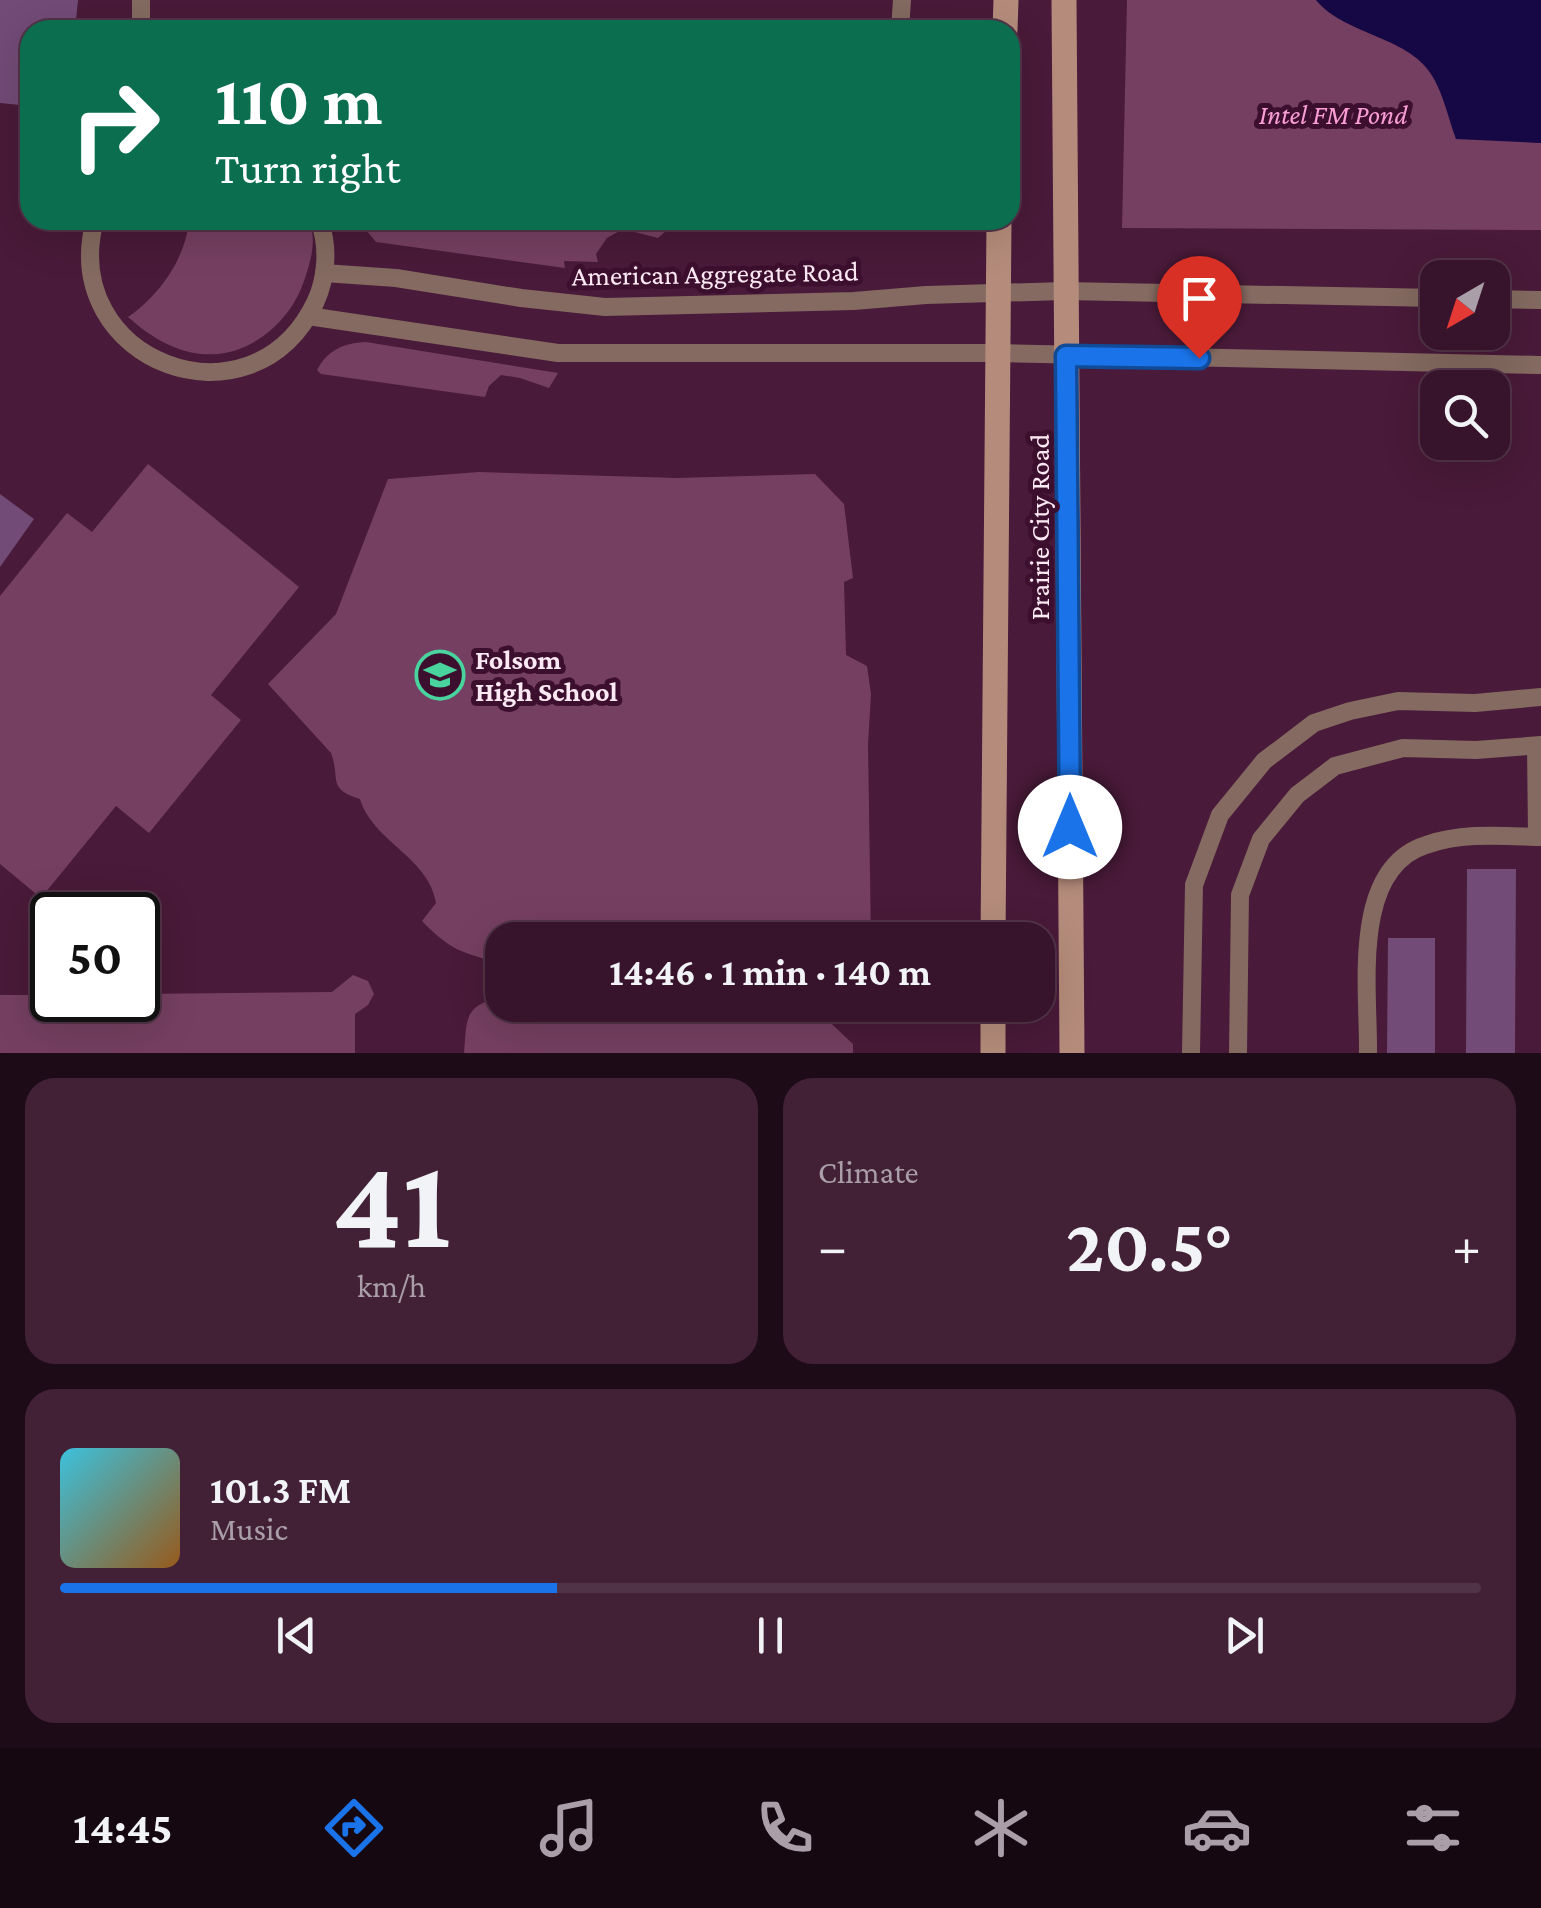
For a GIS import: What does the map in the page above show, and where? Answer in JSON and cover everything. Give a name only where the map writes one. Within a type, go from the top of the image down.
[{"type":"main road","name":"Prairie City Road","points":[[1064,0],[1072,1053]]},
{"type":"main road","name":"Prairie City Road","points":[[993,922],[999,230]]},
{"type":"main road","points":[[993,1022],[993,1053]]},
{"type":"lane","points":[[93,230],[89,257],[98,300],[122,337],[158,362],[201,373],[241,368],[278,350],[308,316],[324,273],[321,230]]},
{"type":"lane","name":"American Aggregate Road","points":[[324,273],[396,278],[605,307],[1064,291],[1420,298]]},
{"type":"lane","points":[[1510,299],[1541,300]]},
{"type":"lane","points":[[308,316],[558,353],[997,352],[1541,365]]},
{"type":"lane","points":[[1191,1053],[1194,885],[1220,815],[1264,761],[1314,723],[1350,711],[1398,702],[1475,703],[1541,697]]},
{"type":"lane","points":[[1238,1053],[1240,894],[1261,839],[1297,795],[1335,766],[1403,748],[1538,746],[1539,837],[1455,838],[1422,845],[1402,858],[1375,896],[1369,926],[1368,1053]]},
{"type":"green space","name":"Intel FM Pond","points":[[1127,0],[1541,0],[1541,230],[1122,228]]},
{"type":"green space","points":[[188,230],[312,230],[312,250],[297,298],[260,339],[226,353],[189,352],[156,338],[128,317],[169,275]]},
{"type":"green space","points":[[366,230],[621,230],[607,238],[596,254],[598,262],[564,261],[565,268],[376,242]]},
{"type":"green space","points":[[627,230],[666,230],[658,238]]},
{"type":"green space","points":[[366,342],[558,373],[549,388],[501,375],[489,386],[485,397],[321,374],[317,370],[337,349]]},
{"type":"green space","points":[[148,464],[299,587],[211,695],[241,720],[149,833],[116,806],[46,892],[34,892],[0,864],[0,596],[67,513],[92,532]]},
{"type":"green space","points":[[479,472],[677,478],[815,474],[844,504],[853,578],[844,582],[846,655],[867,666],[871,694],[871,922],[485,922],[485,959],[458,950],[422,921],[436,903],[423,873],[376,827],[360,799],[339,787],[331,753],[268,684],[336,614],[388,479]]},
{"type":"green space","points":[[353,975],[368,981],[374,994],[368,1005],[355,1014],[355,1053],[0,1053],[0,995],[30,995],[30,1022],[160,1022],[160,994],[332,992]]},
{"type":"green space","points":[[485,1002],[485,1022],[830,1022],[853,1044],[853,1053],[464,1053],[469,1016]]},
{"type":"shaded area","points":[[1316,0],[1541,0],[1541,143],[1456,139],[1438,86],[1424,65],[1395,45],[1328,12]]},
{"type":"building","points":[[0,0],[78,0],[76,20],[20,20],[20,105],[0,103]]},
{"type":"building","points":[[0,494],[34,519],[0,567]]},
{"type":"building","points":[[1467,869],[1516,869],[1515,1053],[1466,1053]]},
{"type":"building","points":[[1388,938],[1435,938],[1435,1053],[1387,1053]]},
{"type":"place","name":"Folsom High School","points":[[440,675]]},
{"type":"route","points":[[1070,827],[1066,356],[1199,358]]}]
